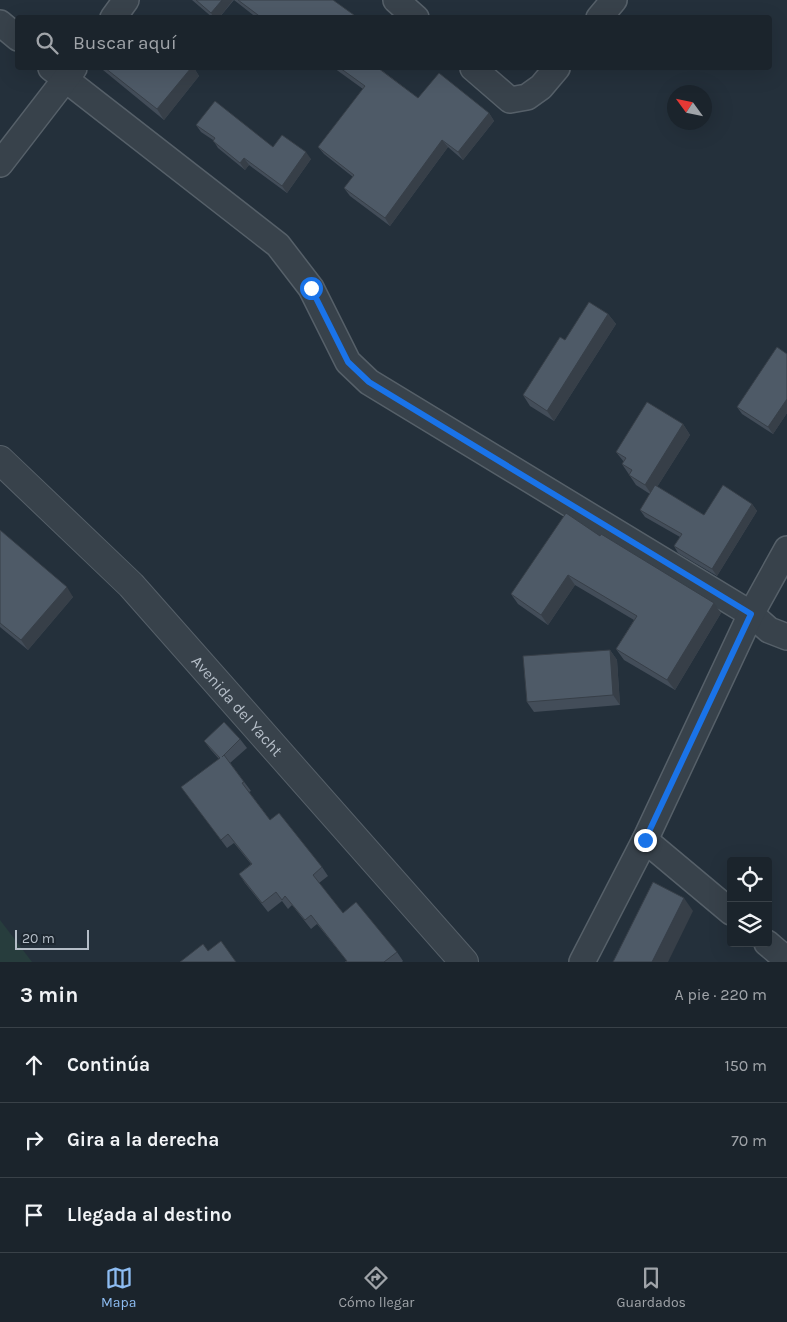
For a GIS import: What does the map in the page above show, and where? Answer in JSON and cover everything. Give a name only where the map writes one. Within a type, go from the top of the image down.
[{"type":"street","points":[[114,15],[126,0]]},
{"type":"street","points":[[396,0],[413,15]]},
{"type":"street","points":[[602,15],[614,0]]},
{"type":"street","points":[[0,23],[15,36]]},
{"type":"street","points":[[475,70],[510,100],[527,97],[541,87],[555,70]]},
{"type":"street","points":[[0,164],[63,72],[278,245],[311,288],[348,362],[369,382],[751,614],[769,630],[787,638]]},
{"type":"street","name":"Avenida del Yacht","points":[[0,460],[131,586],[464,962]]},
{"type":"street","points":[[582,962],[645,840],[751,614],[787,549]]},
{"type":"street","points":[[645,840],[727,909]]},
{"type":"street","points":[[772,947],[787,960]]},
{"type":"green space","points":[[0,920],[32,962],[0,962]]},
{"type":"building","points":[[196,0],[222,0],[211,13]]},
{"type":"building","points":[[238,0],[333,0],[354,15],[258,15]]},
{"type":"building","points":[[108,70],[189,70],[157,109]]},
{"type":"building","points":[[343,70],[381,70],[418,98],[439,73],[489,113],[458,152],[442,140],[385,218],[344,188],[354,175],[318,147],[365,86]]},
{"type":"building","points":[[215,101],[273,147],[282,135],[306,152],[282,186],[244,158],[240,163],[213,141],[215,138],[196,125]]},
{"type":"building","points":[[589,302],[608,314],[547,411],[523,395],[560,337],[565,340]]},
{"type":"building","points":[[777,347],[787,354],[787,399],[768,427],[737,407]]},
{"type":"building","points":[[647,402],[683,424],[645,485],[629,475],[632,470],[622,464],[626,458],[616,452]]},
{"type":"building","points":[[655,485],[704,515],[723,485],[752,504],[712,569],[674,546],[682,534],[640,510]]},
{"type":"building","points":[[566,513],[600,536],[601,534],[714,603],[667,680],[616,649],[637,616],[568,575],[541,615],[511,594]]},
{"type":"building","points":[[0,530],[67,587],[21,640],[0,623]]},
{"type":"building","points":[[610,650],[613,695],[527,702],[523,656]]},
{"type":"building","points":[[224,722],[240,739],[224,755],[270,820],[279,813],[322,867],[313,875],[343,913],[356,902],[397,952],[384,962],[345,962],[347,961],[311,915],[305,920],[285,896],[282,900],[276,892],[262,903],[239,874],[252,864],[228,834],[221,840],[181,787],[220,758],[204,741]]},
{"type":"building","points":[[653,882],[684,898],[652,962],[613,962]]},
{"type":"building","points":[[221,941],[236,962],[180,962],[203,944],[208,951]]},
{"type":"route","points":[[311,288],[348,362],[369,382],[751,614],[645,840]]}]
